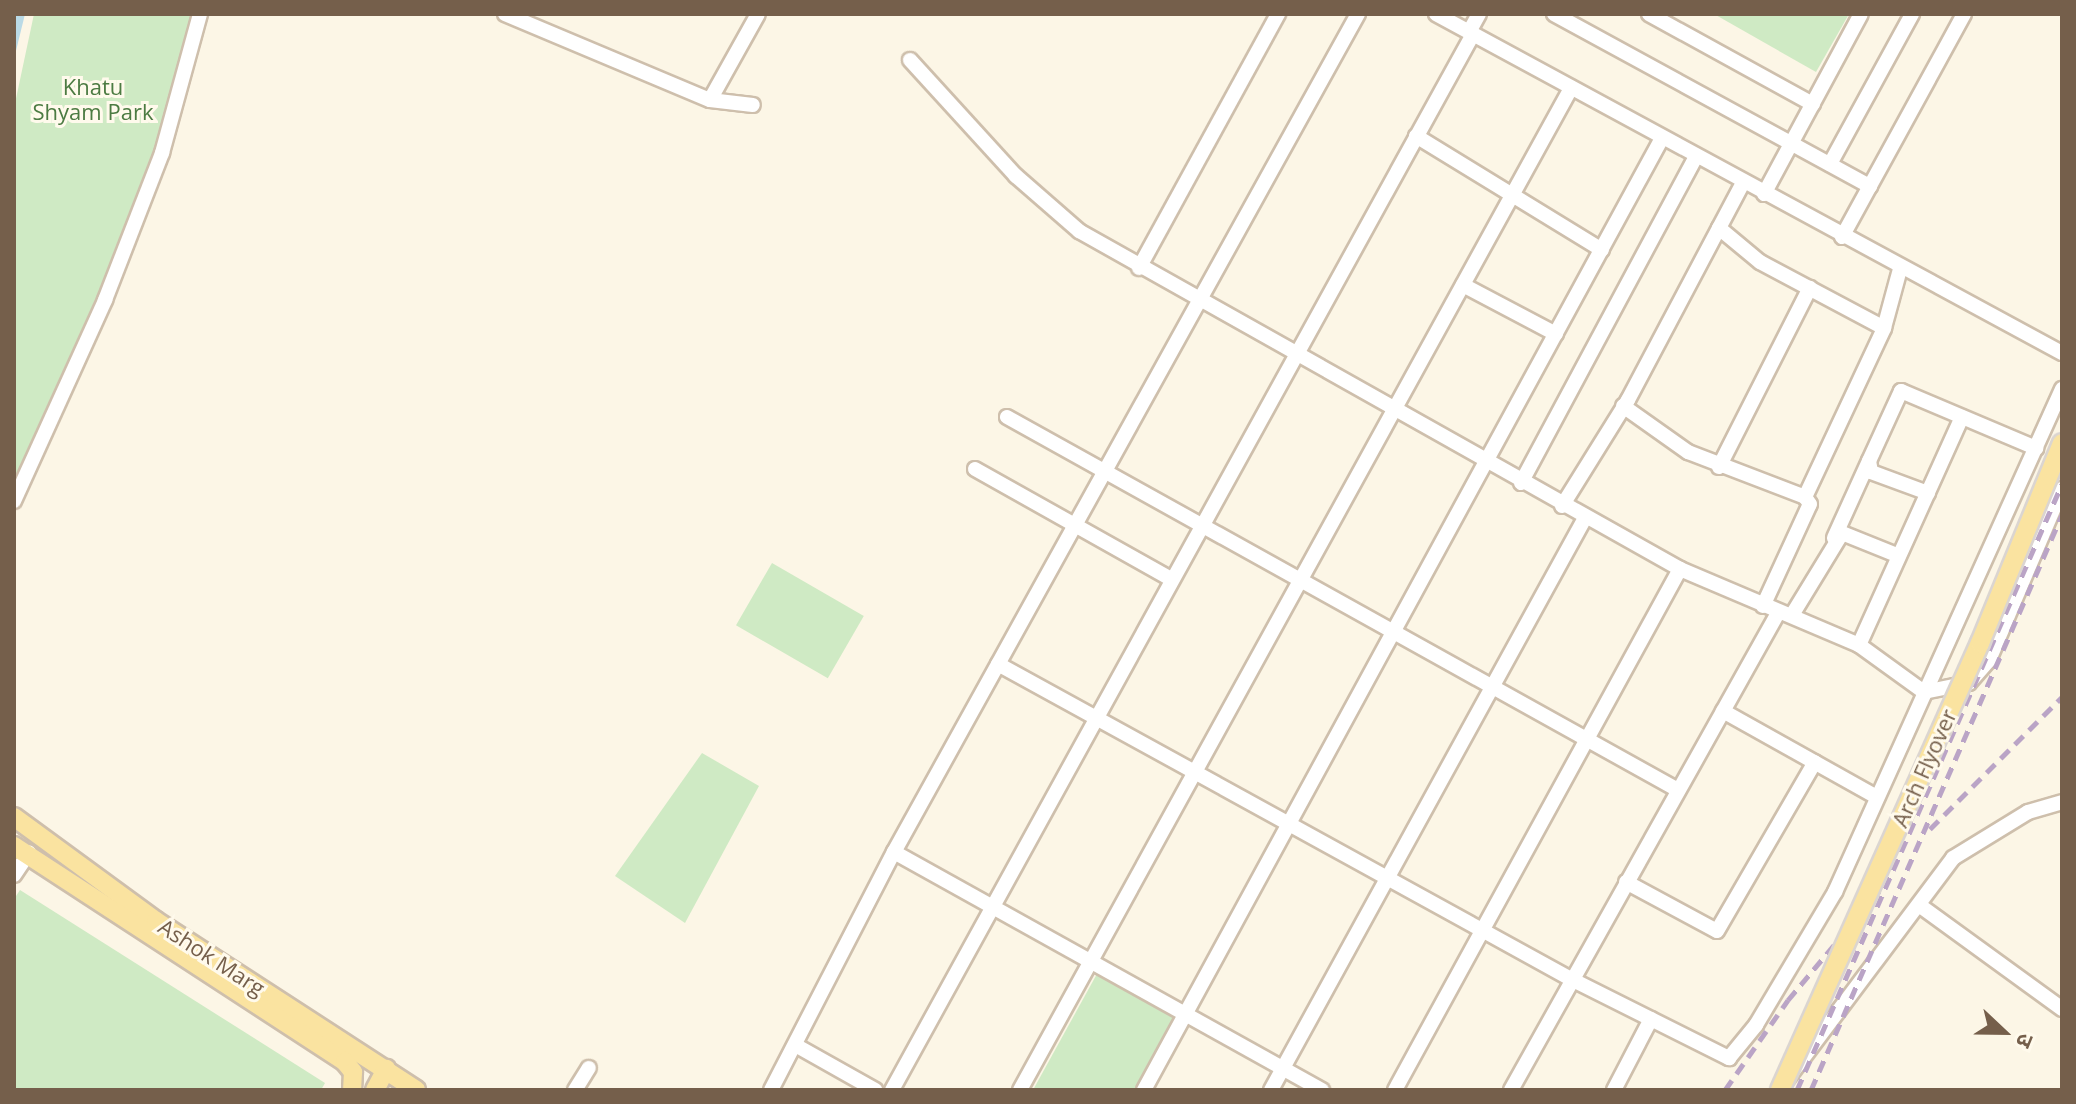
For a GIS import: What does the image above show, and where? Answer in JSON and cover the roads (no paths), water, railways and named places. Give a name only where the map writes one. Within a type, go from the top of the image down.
[{"type":"main road","name":"Arch Flyover","points":[[1778,1090],[1980,643],[2062,443]]},
{"type":"main road","name":"Ashok Marg","points":[[14,817],[156,921],[416,1090]]},
{"type":"main road","name":"Ashok Marg","points":[[21,849],[345,1062],[353,1072],[352,1090]]},
{"type":"main road","points":[[375,1090],[386,1069]]},
{"type":"street","points":[[14,501],[105,300],[162,153],[200,14]]},
{"type":"street","points":[[505,14],[710,100],[753,105]]},
{"type":"street","points":[[710,100],[758,14]]},
{"type":"street","points":[[1139,268],[1278,14]]},
{"type":"street","points":[[771,1090],[797,1046],[894,852],[1358,14]]},
{"type":"street","points":[[1436,14],[1900,269],[2062,353]]},
{"type":"street","points":[[892,1090],[1416,136],[1479,14]]},
{"type":"street","points":[[1554,14],[1870,186]]},
{"type":"street","points":[[1649,14],[1813,104]]},
{"type":"street","points":[[1764,194],[1861,14]]},
{"type":"street","points":[[1830,164],[1912,14]]},
{"type":"street","points":[[1842,237],[1962,14]]},
{"type":"street","points":[[910,60],[1016,176],[1079,231],[1199,304],[1680,569],[1859,645],[1924,692],[1969,683],[1989,660],[2062,489]]},
{"type":"street","points":[[1020,1090],[1571,88]]},
{"type":"street","points":[[1416,136],[1602,250]]},
{"type":"street","points":[[1144,1090],[1662,138]]},
{"type":"street","points":[[1521,483],[1696,157]]},
{"type":"street","points":[[1562,506],[1623,406],[1743,183]]},
{"type":"street","points":[[1719,228],[1760,262],[1884,328]]},
{"type":"street","points":[[1805,497],[1884,328],[1900,269]]},
{"type":"street","points":[[1463,285],[1556,334]]},
{"type":"street","points":[[1719,467],[1810,288]]},
{"type":"street","points":[[998,664],[1571,979],[1729,1058],[1756,1025],[1835,892],[2062,389]]},
{"type":"street","points":[[1511,1090],[1723,711],[1834,538],[1901,391],[2036,448]]},
{"type":"street","points":[[1623,406],[1688,452],[1719,467],[1805,497],[1810,504],[1763,606]]},
{"type":"street","points":[[1007,417],[1104,474],[1588,737],[1678,790]]},
{"type":"street","points":[[1859,645],[1962,417]]},
{"type":"street","points":[[1869,461],[1871,472],[1928,493]]},
{"type":"street","points":[[975,469],[1171,579]]},
{"type":"street","points":[[1271,1090],[1585,518]]},
{"type":"street","points":[[1834,538],[1842,533],[1899,556]]},
{"type":"street","points":[[1395,1090],[1680,569]]},
{"type":"street","points":[[1723,711],[1877,797]]},
{"type":"street","points":[[1626,882],[1717,931],[1815,762]]},
{"type":"street","points":[[1778,1090],[1802,1064],[1953,858],[1980,837],[2062,802]]},
{"type":"street","points":[[14,875],[21,849]]},
{"type":"street","points":[[894,852],[1322,1090]]},
{"type":"street","points":[[1919,905],[2062,1009]]},
{"type":"street","points":[[1614,1090],[1651,1019]]},
{"type":"street","points":[[797,1046],[875,1090]]},
{"type":"street","points":[[1791,1090],[1802,1064]]},
{"type":"street","points":[[575,1090],[589,1068]]},
{"type":"water","points":[[14,14],[25,14],[14,59]]},
{"type":"railway","points":[[1797,1090],[2062,484]]},
{"type":"railway","points":[[1811,1090],[2062,515]]},
{"type":"railway","points":[[1930,829],[2062,697]]},
{"type":"railway","points":[[1725,1090],[1788,1000],[1879,891]]},
{"type":"park label","name":"Khatu Shyam Park","points":[[93,98]]}]
